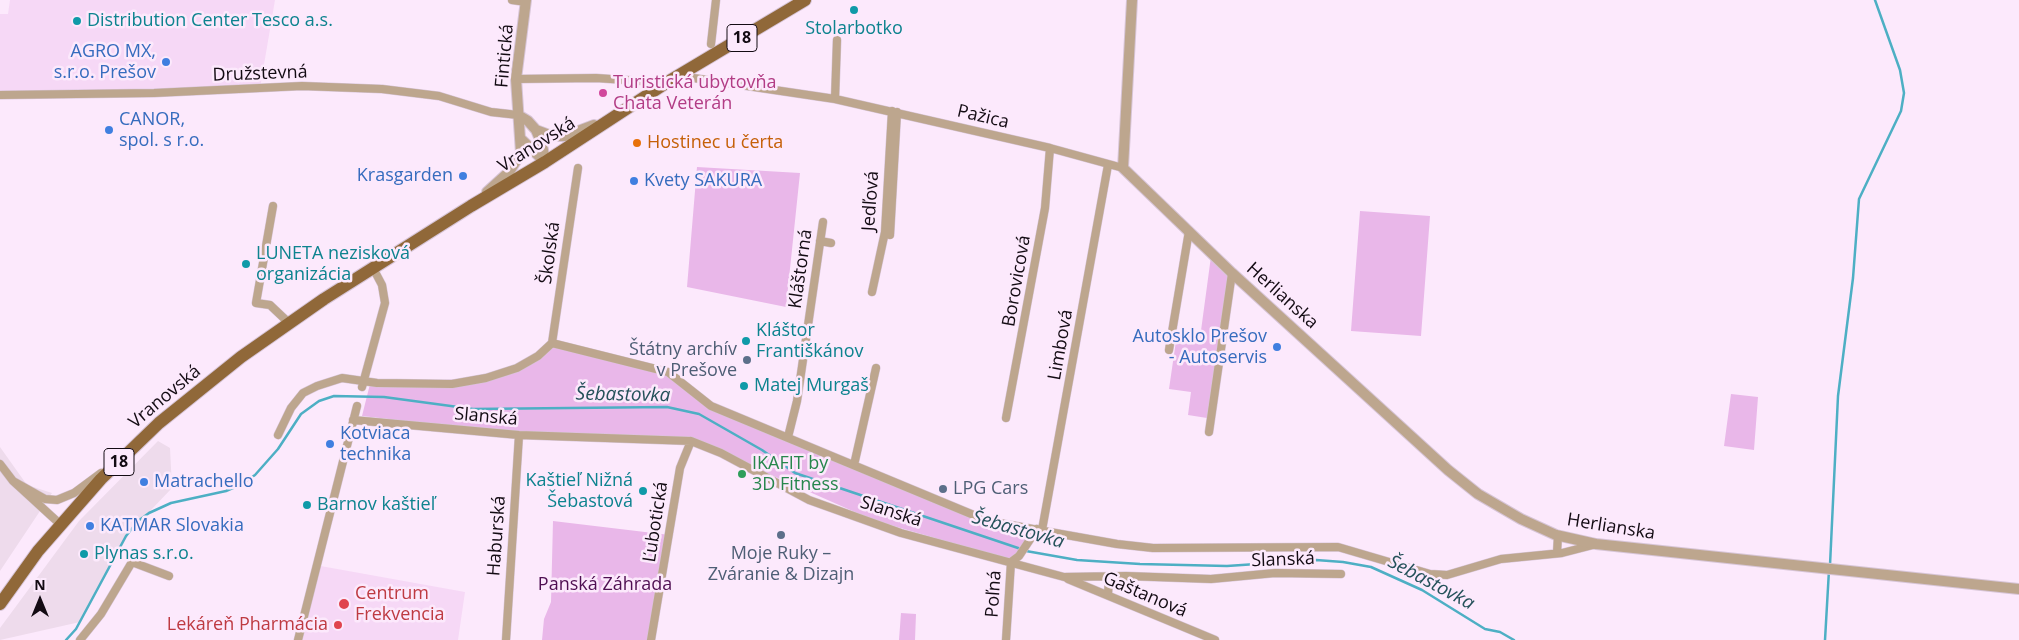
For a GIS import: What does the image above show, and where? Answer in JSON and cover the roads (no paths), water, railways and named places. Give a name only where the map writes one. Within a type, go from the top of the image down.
[{"type":"main road","name":"Vranovská","points":[[0,604],[60,524],[131,449],[213,379],[289,323],[373,268],[545,162],[678,76],[805,0]]},
{"type":"street","points":[[512,0],[526,1]]},
{"type":"street","points":[[711,44],[716,0]]},
{"type":"street","points":[[1123,168],[1132,0]]},
{"type":"street","name":"Fintická","points":[[471,206],[509,172],[521,154],[516,79],[526,1]]},
{"type":"street","points":[[835,99],[837,40]]},
{"type":"street","name":"Pažica","points":[[678,76],[835,99],[1050,148],[1123,168]]},
{"type":"street","points":[[516,79],[596,78],[640,81]]},
{"type":"street","name":"Družstevná","points":[[0,95],[154,93],[302,86],[382,89],[439,96],[491,112],[518,115]]},
{"type":"street","name":"Jedľová","points":[[890,235],[895,112]]},
{"type":"street","name":"Jedľová","points":[[872,292],[885,232],[895,112]]},
{"type":"street","points":[[536,130],[552,136],[565,136],[618,114]]},
{"type":"street","points":[[518,115],[528,121],[536,130],[542,144],[545,162]]},
{"type":"street","points":[[521,139],[545,162]]},
{"type":"street","name":"Borovicová","points":[[1006,418],[1045,208],[1050,148]]},
{"type":"street","name":"Limbová","points":[[1040,530],[1108,165]]},
{"type":"street","name":"Školská","points":[[552,343],[578,168]]},
{"type":"street","name":"Herlianska","points":[[1123,168],[1232,273],[1448,470],[1478,494],[1521,520],[1558,535],[1596,544],[2019,589]]},
{"type":"street","points":[[273,206],[256,303],[270,305],[289,323]]},
{"type":"street","name":"Kláštorná","points":[[788,437],[797,401],[823,222]]},
{"type":"street","points":[[1169,350],[1189,231]]},
{"type":"street","points":[[820,241],[831,243]]},
{"type":"street","points":[[363,384],[385,302],[382,285],[373,268]]},
{"type":"street","points":[[1209,432],[1232,273]]},
{"type":"street","name":"Slanská","points":[[278,435],[291,408],[303,393],[318,386],[342,378],[363,384],[452,384],[486,378],[517,368],[538,356],[552,343],[668,372],[711,406],[988,521],[1116,544],[1153,548],[1338,547],[1430,574],[1447,575],[1522,555],[1557,553],[1596,544]]},
{"type":"street","points":[[854,465],[876,368]]},
{"type":"street","points":[[298,640],[357,406]]},
{"type":"street","name":"Slanská","points":[[353,420],[519,435],[691,441],[721,453],[809,500],[901,533],[1064,577],[1109,576],[1211,579],[1275,573],[1341,574]]},
{"type":"street","name":"Haburská","points":[[506,640],[519,435]]},
{"type":"street","name":"Ľubotická","points":[[651,640],[680,468],[691,441]]},
{"type":"street","points":[[13,481],[45,499],[57,500],[74,493],[131,449]]},
{"type":"street","points":[[0,464],[13,481],[60,524]]},
{"type":"street","name":"Poľná","points":[[1006,640],[1011,562],[1019,556],[1031,537],[1040,530]]},
{"type":"street","points":[[1557,553],[1558,535]]},
{"type":"street","points":[[80,640],[101,614],[132,562],[170,576]]},
{"type":"street","points":[[1108,595],[1109,576]]},
{"type":"street","name":"Gaštanová","points":[[1064,577],[1215,640]]},
{"type":"waterway","points":[[1830,565],[1838,396],[1853,278],[1859,199],[1901,111],[1904,93],[1900,70],[1875,0]]},
{"type":"waterway","name":"Šebastovka","points":[[66,640],[76,629],[126,536],[138,521],[149,513],[171,503],[226,491],[242,484],[255,475],[278,449],[301,414],[319,401],[334,396],[384,397],[473,409],[667,407],[699,414],[762,450],[795,473],[1021,549]]},
{"type":"waterway","name":"Šebastovka","points":[[1026,551],[1077,560],[1140,564],[1227,566],[1316,560],[1371,567],[1422,590],[1485,629],[1500,632],[1514,640]]},
{"type":"waterway","points":[[1825,640],[1829,570]]},
{"type":"place","name":"Stolarbotko","points":[[854,10]]},
{"type":"place","name":"Distribution Center Tesco a.s.","points":[[77,21]]},
{"type":"place","name":"AGRO MX, s.r.o. Prešov","points":[[166,62]]},
{"type":"place","name":"Turistická ubytovňa Chata Veterán","points":[[603,93]]},
{"type":"place","name":"CANOR, spol. s r.o.","points":[[109,130]]},
{"type":"place","name":"Hostinec u čerta","points":[[637,143]]},
{"type":"place","name":"Krasgarden","points":[[463,176]]},
{"type":"place","name":"Kvety SAKURA","points":[[634,181]]},
{"type":"place","name":"LUNETA nezisková organizácia","points":[[246,264]]},
{"type":"place","name":"Kláštor Františkánov","points":[[746,341]]},
{"type":"place","name":"Autosklo Prešov - Autoservis","points":[[1277,347]]},
{"type":"place","name":"Štátny archív v Prešove","points":[[747,360]]},
{"type":"place","name":"Matej Murgaš","points":[[744,386]]},
{"type":"place","name":"Kotviaca technika","points":[[330,444]]},
{"type":"place","name":"IKAFIT by 3D Fitness","points":[[742,474]]},
{"type":"place","name":"Matrachello","points":[[144,482]]},
{"type":"place","name":"LPG Cars","points":[[943,489]]},
{"type":"place","name":"Kaštieľ Nižná Šebastová","points":[[643,491]]},
{"type":"place","name":"Barnov kaštieľ","points":[[307,505]]},
{"type":"place","name":"KATMAR Slovakia","points":[[90,526]]},
{"type":"place","name":"Moje Ruky – Zváranie & Dizajn","points":[[781,535]]},
{"type":"place","name":"Plynas s.r.o.","points":[[84,554]]},
{"type":"place","name":"Centrum Frekvencia","points":[[344,604]]},
{"type":"place","name":"Lekáreň Pharmácia","points":[[338,625]]},
{"type":"park label","name":"Panská Záhrada","points":[[605,585]]}]
